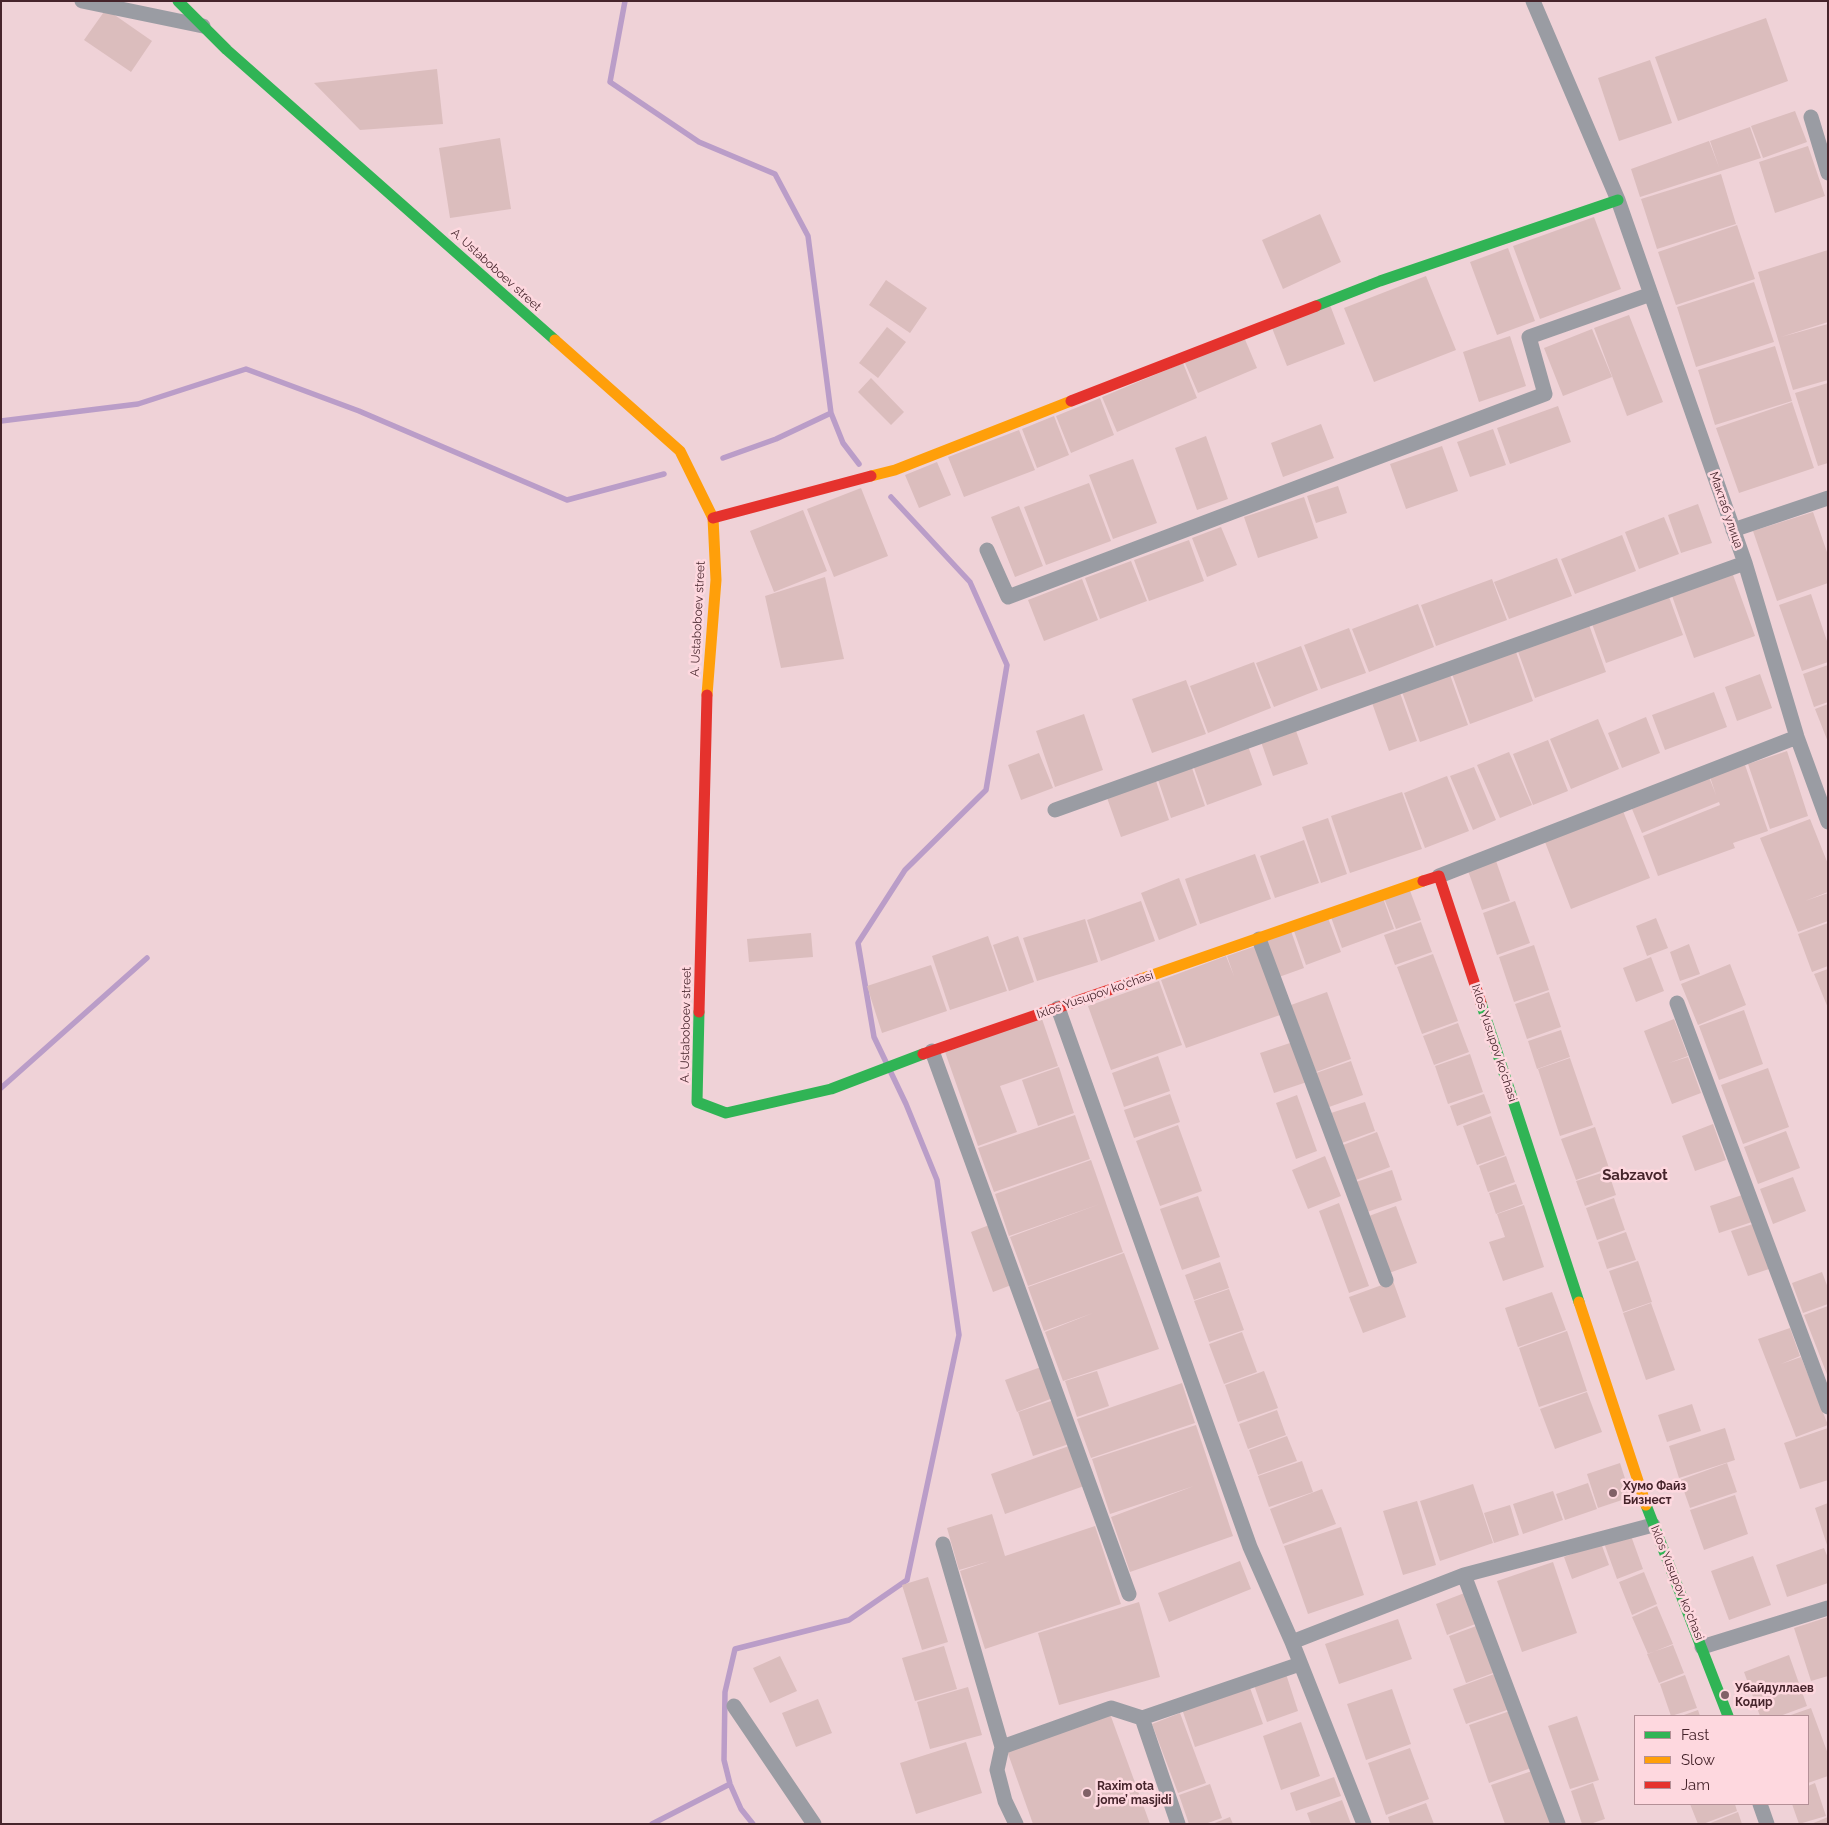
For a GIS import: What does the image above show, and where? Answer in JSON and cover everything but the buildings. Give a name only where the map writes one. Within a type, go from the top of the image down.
[{"type":"street","points":[[82,1],[203,26]]},
{"type":"street","name":"A. Ustaboboev street","points":[[178,1],[235,57],[680,451],[713,518],[716,580],[707,690],[698,1102],[726,1113],[831,1089],[879,1072]]},
{"type":"street","name":"Мактаб улица","points":[[1533,1],[1618,200],[1733,530],[1797,737],[1828,822]]},
{"type":"street","points":[[1811,117],[1828,174]]},
{"type":"street","points":[[713,518],[895,470],[1380,281],[1618,200]]},
{"type":"street","points":[[988,550],[1008,597],[1545,394],[1529,337],[1650,294]]},
{"type":"street","points":[[1733,530],[1828,498]]},
{"type":"street","points":[[1055,810],[1744,563]]},
{"type":"street","points":[[1439,876],[1797,737]]},
{"type":"street","name":"Ixlos Yusupov ko'chasi","points":[[879,1072],[932,1051],[1439,876],[1653,1525],[1728,1715]]},
{"type":"street","points":[[1259,939],[1386,1280]]},
{"type":"street","points":[[1677,1003],[1828,1407]]},
{"type":"street","points":[[1058,1008],[1250,1547],[1292,1642],[1364,1824]]},
{"type":"street","points":[[932,1051],[1129,1594]]},
{"type":"street","points":[[1292,1642],[1464,1575],[1653,1525]]},
{"type":"street","points":[[943,1544],[1002,1747],[998,1770],[1005,1800],[1016,1824]]},
{"type":"street","points":[[1464,1575],[1558,1824]]},
{"type":"street","points":[[1702,1647],[1828,1608]]},
{"type":"street","points":[[1002,1747],[1110,1708],[1142,1718],[1300,1664]]},
{"type":"street","points":[[734,1706],[814,1824]]},
{"type":"street","points":[[1142,1718],[1178,1824]]},
{"type":"street","points":[[1760,1805],[1767,1824]]},
{"type":"waterway","points":[[625,1],[610,82],[699,142],[775,174],[808,236],[831,413],[843,443],[859,464]]},
{"type":"waterway","points":[[1,421],[138,404],[246,369],[359,411],[567,500],[664,474]]},
{"type":"waterway","points":[[723,458],[776,439],[831,413]]},
{"type":"waterway","points":[[753,1824],[741,1809],[730,1784],[724,1760],[725,1692],[735,1649],[849,1620],[907,1580],[959,1335],[937,1180],[906,1104],[874,1037],[858,943],[905,870],[986,790],[1007,665],[970,582],[891,497]]},
{"type":"waterway","points":[[1,1088],[147,958]]},
{"type":"waterway","points":[[652,1824],[730,1784]]},
{"type":"traffic: fast","points":[[178,1],[227,50],[555,340]]},
{"type":"traffic: fast","points":[[1316,306],[1380,281],[1618,200]]},
{"type":"traffic: fast","points":[[1481,1003],[1579,1302]]},
{"type":"traffic: fast","points":[[699,1012],[697,1102],[726,1113],[831,1089],[923,1054]]},
{"type":"traffic: fast","points":[[1646,1505],[1728,1715]]},
{"type":"traffic: slow","points":[[555,340],[680,451],[713,518],[716,580],[707,695]]},
{"type":"traffic: slow","points":[[871,476],[895,470],[1071,401]]},
{"type":"traffic: slow","points":[[1141,979],[1423,881]]},
{"type":"traffic: slow","points":[[1579,1302],[1646,1505]]},
{"type":"traffic: jam","points":[[1071,401],[1316,306]]},
{"type":"traffic: jam","points":[[713,518],[871,476]]},
{"type":"traffic: jam","points":[[699,1012],[707,695]]},
{"type":"traffic: jam","points":[[1423,881],[1439,876],[1481,1003]]},
{"type":"traffic: jam","points":[[923,1054],[1141,979]]},
{"type":"place","name":"Хумо Файз Бизнест","points":[[1613,1493]]},
{"type":"place","name":"Убайдуллаев Кодир","points":[[1725,1695]]},
{"type":"place","name":"Raxim ota jome’ masjidi","points":[[1087,1793]]},
{"type":"district","name":"Sabzavot","points":[[1635,1175]]}]
